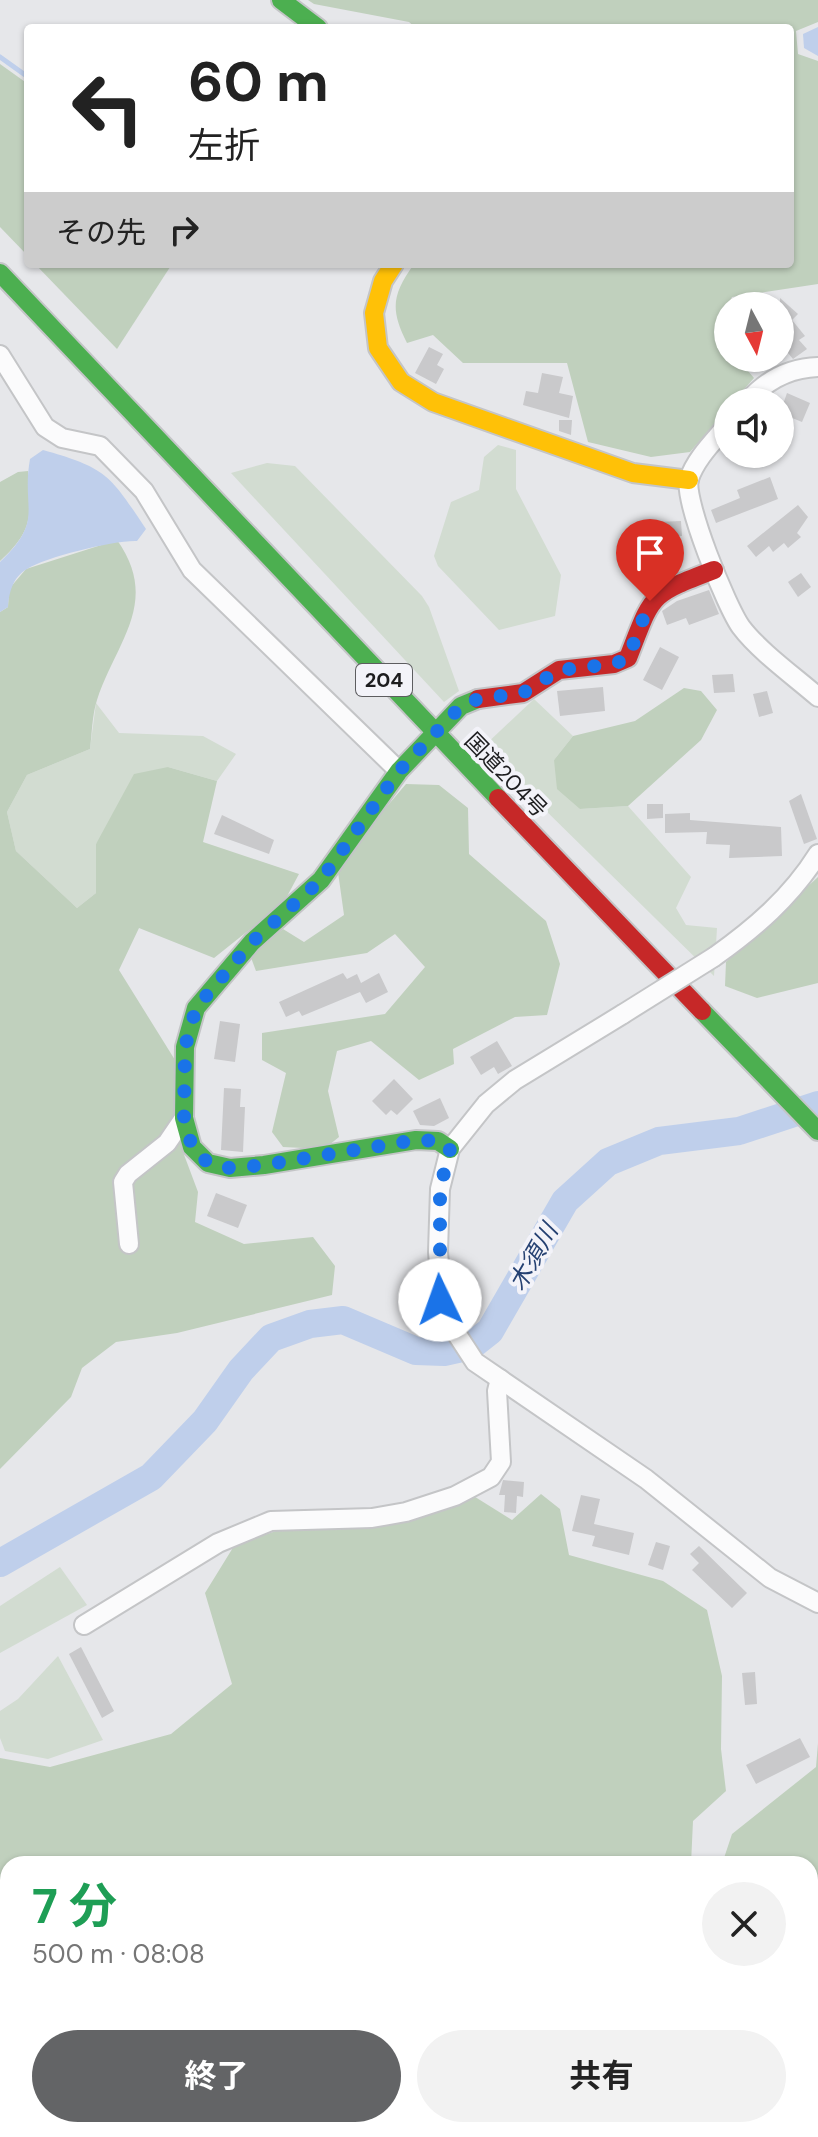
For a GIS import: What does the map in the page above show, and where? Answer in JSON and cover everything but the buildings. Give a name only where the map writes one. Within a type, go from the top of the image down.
[{"type":"main road","points":[[281,0],[313,24]]},
{"type":"main road","points":[[391,268],[383,281],[374,313],[378,348],[401,382],[433,402],[633,473],[689,480]]},
{"type":"main road","name":"国道204号","points":[[0,273],[250,534],[436,736],[818,1131]]},
{"type":"main road","points":[[450,1149],[438,1141],[416,1140],[341,1155],[230,1168],[208,1163],[192,1147],[184,1118],[185,1047],[196,1008],[252,942],[321,880],[399,771],[436,736],[461,706],[478,699],[523,693],[559,670],[614,664],[628,658],[650,601],[672,586],[714,570]]},
{"type":"street","points":[[0,355],[45,427],[62,438],[100,446],[144,491],[192,570],[399,771]]},
{"type":"street","points":[[759,388],[788,370],[818,367]]},
{"type":"street","points":[[714,441],[689,480],[689,499],[714,570],[741,627],[818,697]]},
{"type":"street","points":[[818,854],[804,876],[759,925],[714,957],[515,1080],[486,1104],[450,1149],[440,1189],[438,1252],[440,1300],[450,1328],[475,1362],[646,1479],[770,1578],[818,1603]]},
{"type":"street","points":[[129,1244],[123,1182],[128,1174],[167,1143],[184,1118]]},
{"type":"street","points":[[84,1625],[218,1543],[271,1521],[372,1518],[406,1512],[455,1496],[491,1477],[501,1462],[497,1391],[500,1379]]},
{"type":"shaded area","points":[[498,445],[516,450],[516,489],[561,575],[555,616],[499,630],[438,566],[434,556],[451,502],[479,490],[484,457]]},
{"type":"shaded area","points":[[267,463],[295,466],[422,596],[429,607],[459,691],[444,702],[231,473]]},
{"type":"shaded area","points":[[534,699],[573,736],[554,760],[580,809],[628,806],[691,877],[676,908],[686,925],[717,928],[714,976],[482,748]]},
{"type":"shaded area","points":[[96,703],[119,733],[203,736],[236,754],[217,781],[168,767],[96,844],[96,893],[77,908],[16,851],[7,812],[27,775],[90,749]]},
{"type":"shaded area","points":[[60,1567],[87,1605],[0,1653],[0,1606]]},
{"type":"shaded area","points":[[58,1656],[103,1740],[48,1759],[5,1751],[0,1738],[0,1711],[18,1699]]},
{"type":"green space","points":[[308,0],[818,0],[818,22],[796,31],[798,54],[818,61],[818,284],[765,292],[714,292],[714,372],[749,372],[754,378],[745,388],[714,388],[714,424],[690,452],[651,457],[588,442],[567,363],[463,363],[433,335],[407,343],[398,321],[396,302],[401,285],[412,268],[794,268],[794,24],[409,22],[314,4]]},
{"type":"green space","points":[[0,64],[24,81],[24,252],[0,227]]},
{"type":"green space","points":[[39,268],[169,268],[117,349]]},
{"type":"green space","points":[[28,471],[30,500],[25,531],[0,561],[0,482],[18,472]]},
{"type":"green space","points":[[117,540],[130,562],[135,583],[135,603],[131,622],[97,700],[90,749],[27,775],[7,812],[16,851],[77,908],[96,893],[96,844],[134,774],[168,767],[217,781],[203,842],[299,874],[284,902],[214,958],[139,928],[119,970],[175,1060],[174,1128],[198,1192],[195,1222],[244,1244],[313,1237],[335,1266],[332,1295],[177,1333],[116,1342],[82,1368],[71,1397],[0,1469],[0,612],[8,607],[9,589],[26,569]]},
{"type":"green space","points":[[684,688],[701,691],[717,710],[701,740],[628,806],[580,809],[557,789],[554,760],[573,736],[635,721]]},
{"type":"green space","points":[[406,784],[439,785],[468,808],[469,854],[546,921],[560,964],[547,1015],[515,1017],[453,1049],[454,1064],[419,1080],[371,1041],[337,1051],[328,1091],[339,1137],[324,1149],[283,1147],[272,1132],[286,1073],[262,1060],[262,1033],[385,1014],[425,967],[395,934],[367,953],[256,971],[250,955],[283,929],[304,942],[344,915],[337,865]]},
{"type":"green space","points":[[818,877],[818,983],[757,998],[725,986],[726,962]]},
{"type":"green space","points":[[541,1494],[560,1509],[569,1555],[663,1581],[707,1610],[722,1676],[721,1749],[726,1791],[693,1821],[691,1856],[0,1856],[0,1758],[50,1767],[171,1734],[232,1684],[205,1593],[234,1546],[290,1526],[472,1495],[512,1520]]},
{"type":"green space","points":[[818,1743],[818,1856],[725,1856],[732,1834],[816,1767]]},
{"type":"water","points":[[818,27],[818,56],[804,48],[803,34]]},
{"type":"water","points":[[43,450],[81,462],[105,476],[124,496],[146,529],[137,541],[80,550],[27,569],[13,585],[8,607],[0,612],[0,562],[14,547],[27,524],[30,459]]},
{"type":"waterway","points":[[0,57],[24,74]]},
{"type":"waterway","name":"木須川","points":[[0,1563],[151,1477],[205,1421],[241,1370],[271,1338],[310,1324],[343,1320],[416,1351],[444,1352],[471,1346],[490,1331],[565,1201],[608,1162],[659,1141],[739,1131],[818,1105]]},
{"type":"traffic: fast","points":[[281,0],[313,24]]},
{"type":"traffic: fast","points":[[0,273],[498,798]]},
{"type":"traffic: fast","points":[[450,1149],[438,1141],[416,1140],[264,1165],[230,1168],[208,1163],[192,1147],[184,1118],[185,1047],[196,1008],[252,942],[321,880],[399,771],[461,706],[478,699]]},
{"type":"traffic: fast","points":[[702,1011],[818,1131]]},
{"type":"traffic: slow","points":[[391,268],[383,281],[374,313],[378,348],[401,382],[433,402],[633,473],[689,480]]},
{"type":"traffic: jam","points":[[478,699],[523,693],[559,670],[614,664],[628,658],[656,599],[676,585],[714,570]]},
{"type":"traffic: jam","points":[[498,798],[702,1011]]},
{"type":"route","points":[[440,1300],[440,1189],[450,1149],[438,1141],[416,1140],[341,1155],[264,1165],[230,1168],[208,1163],[192,1147],[184,1118],[185,1047],[196,1008],[252,942],[321,880],[399,771],[436,736],[461,706],[478,699],[523,693],[537,687],[559,670],[614,664],[628,658],[636,645],[642,616],[650,601]]}]
